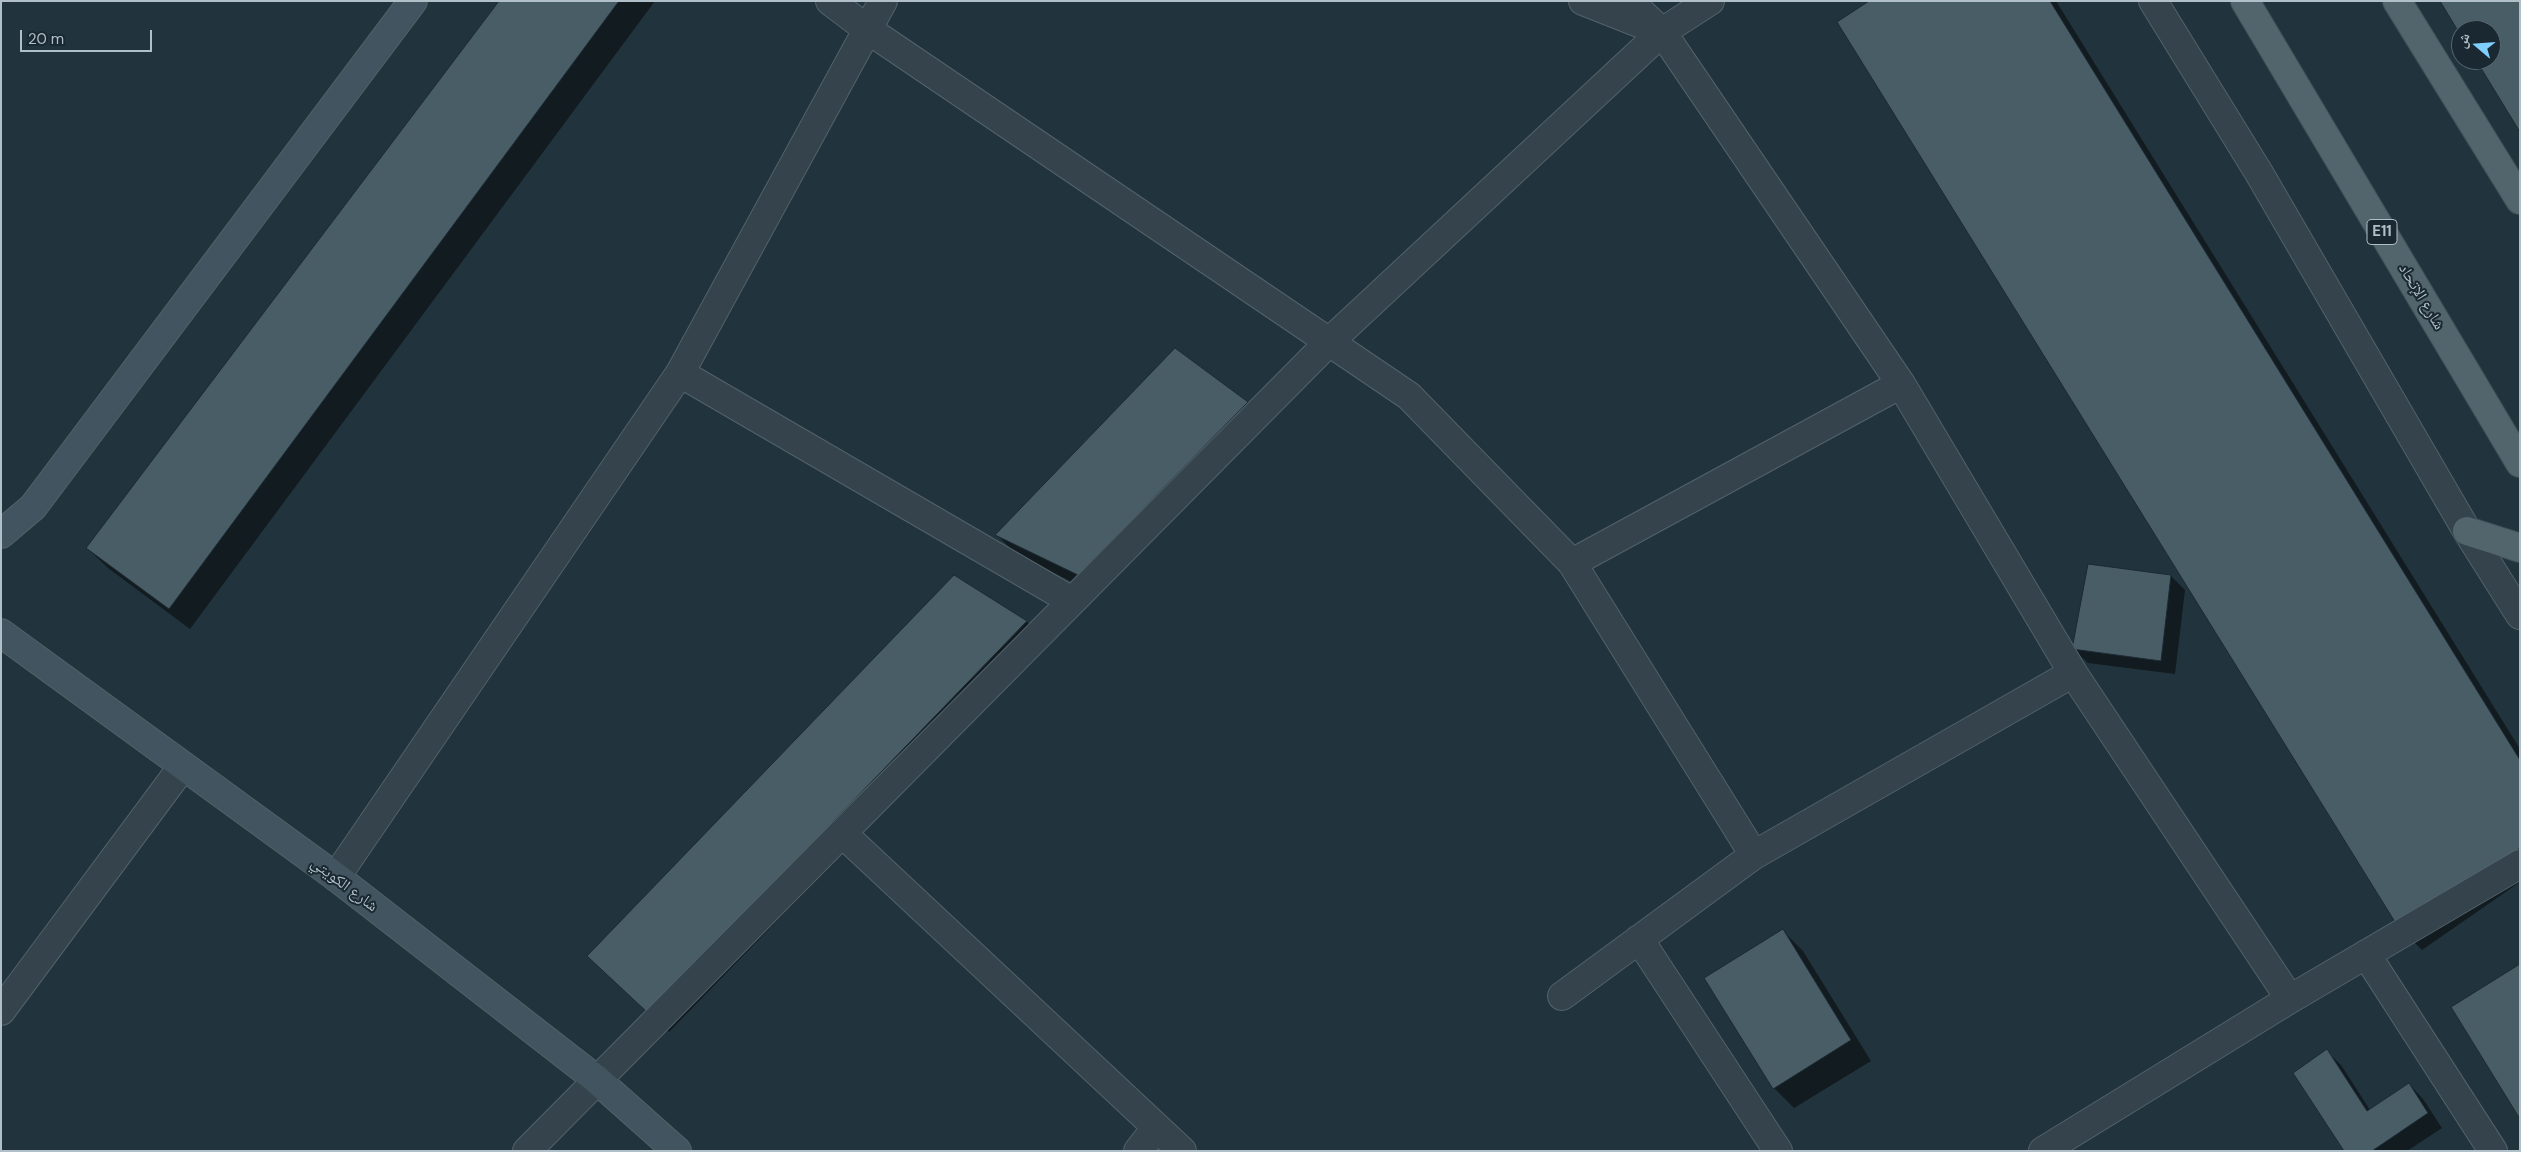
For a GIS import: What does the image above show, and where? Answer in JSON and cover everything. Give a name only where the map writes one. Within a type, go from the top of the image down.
[{"type":"main road","name":"شارع الإتحاد","points":[[2245,1],[2520,463]]},
{"type":"main road","points":[[2397,1],[2520,200]]},
{"type":"main road","points":[[2467,531],[2520,548]]},
{"type":"street","points":[[1,534],[33,507],[413,1]]},
{"type":"street","points":[[830,1],[867,29],[1409,396],[1572,563],[1754,855]]},
{"type":"street","points":[[336,878],[680,373],[883,1]]},
{"type":"street","points":[[1583,1],[1662,32]]},
{"type":"street","points":[[1629,1],[1662,32],[1901,384],[2073,673],[2290,999]]},
{"type":"street","points":[[527,1151],[596,1079],[1329,342],[1662,32],[1710,1]]},
{"type":"street","points":[[2153,1],[2259,173],[2467,531],[2520,615]]},
{"type":"street","points":[[680,373],[1072,602]]},
{"type":"street","points":[[1572,563],[1901,384]]},
{"type":"street","name":"شارع الكويتي","points":[[1,633],[336,878],[596,1079],[676,1151]]},
{"type":"street","points":[[1562,996],[1754,855],[2073,673]]},
{"type":"street","points":[[1,1011],[183,766]]},
{"type":"street","points":[[842,833],[1182,1151]]},
{"type":"street","points":[[2053,1148],[2290,999],[2520,864]]},
{"type":"street","points":[[1639,938],[1778,1151]]},
{"type":"street","points":[[2366,954],[2493,1151]]},
{"type":"street","points":[[1138,1151],[1156,1128]]},
{"type":"building","points":[[499,1],[619,1],[169,609],[86,548]]},
{"type":"building","points":[[1869,1],[2050,1],[2520,760],[2520,848],[2400,930],[1837,22]]},
{"type":"building","points":[[2440,1],[2520,1],[2520,132],[2482,70],[2501,70],[2501,20],[2451,20]]},
{"type":"building","points":[[1175,348],[1248,402],[1078,575],[995,535]]},
{"type":"building","points":[[2088,564],[2171,575],[2161,661],[2072,649]]},
{"type":"building","points":[[954,575],[1027,621],[648,1013],[587,956]]},
{"type":"building","points":[[1783,929],[1851,1040],[1773,1089],[1704,978]]},
{"type":"building","points":[[2520,964],[2520,1119],[2451,1007]]},
{"type":"building","points":[[2327,1049],[2367,1111],[2409,1083],[2428,1113],[2372,1151],[2344,1151],[2293,1073]]}]
